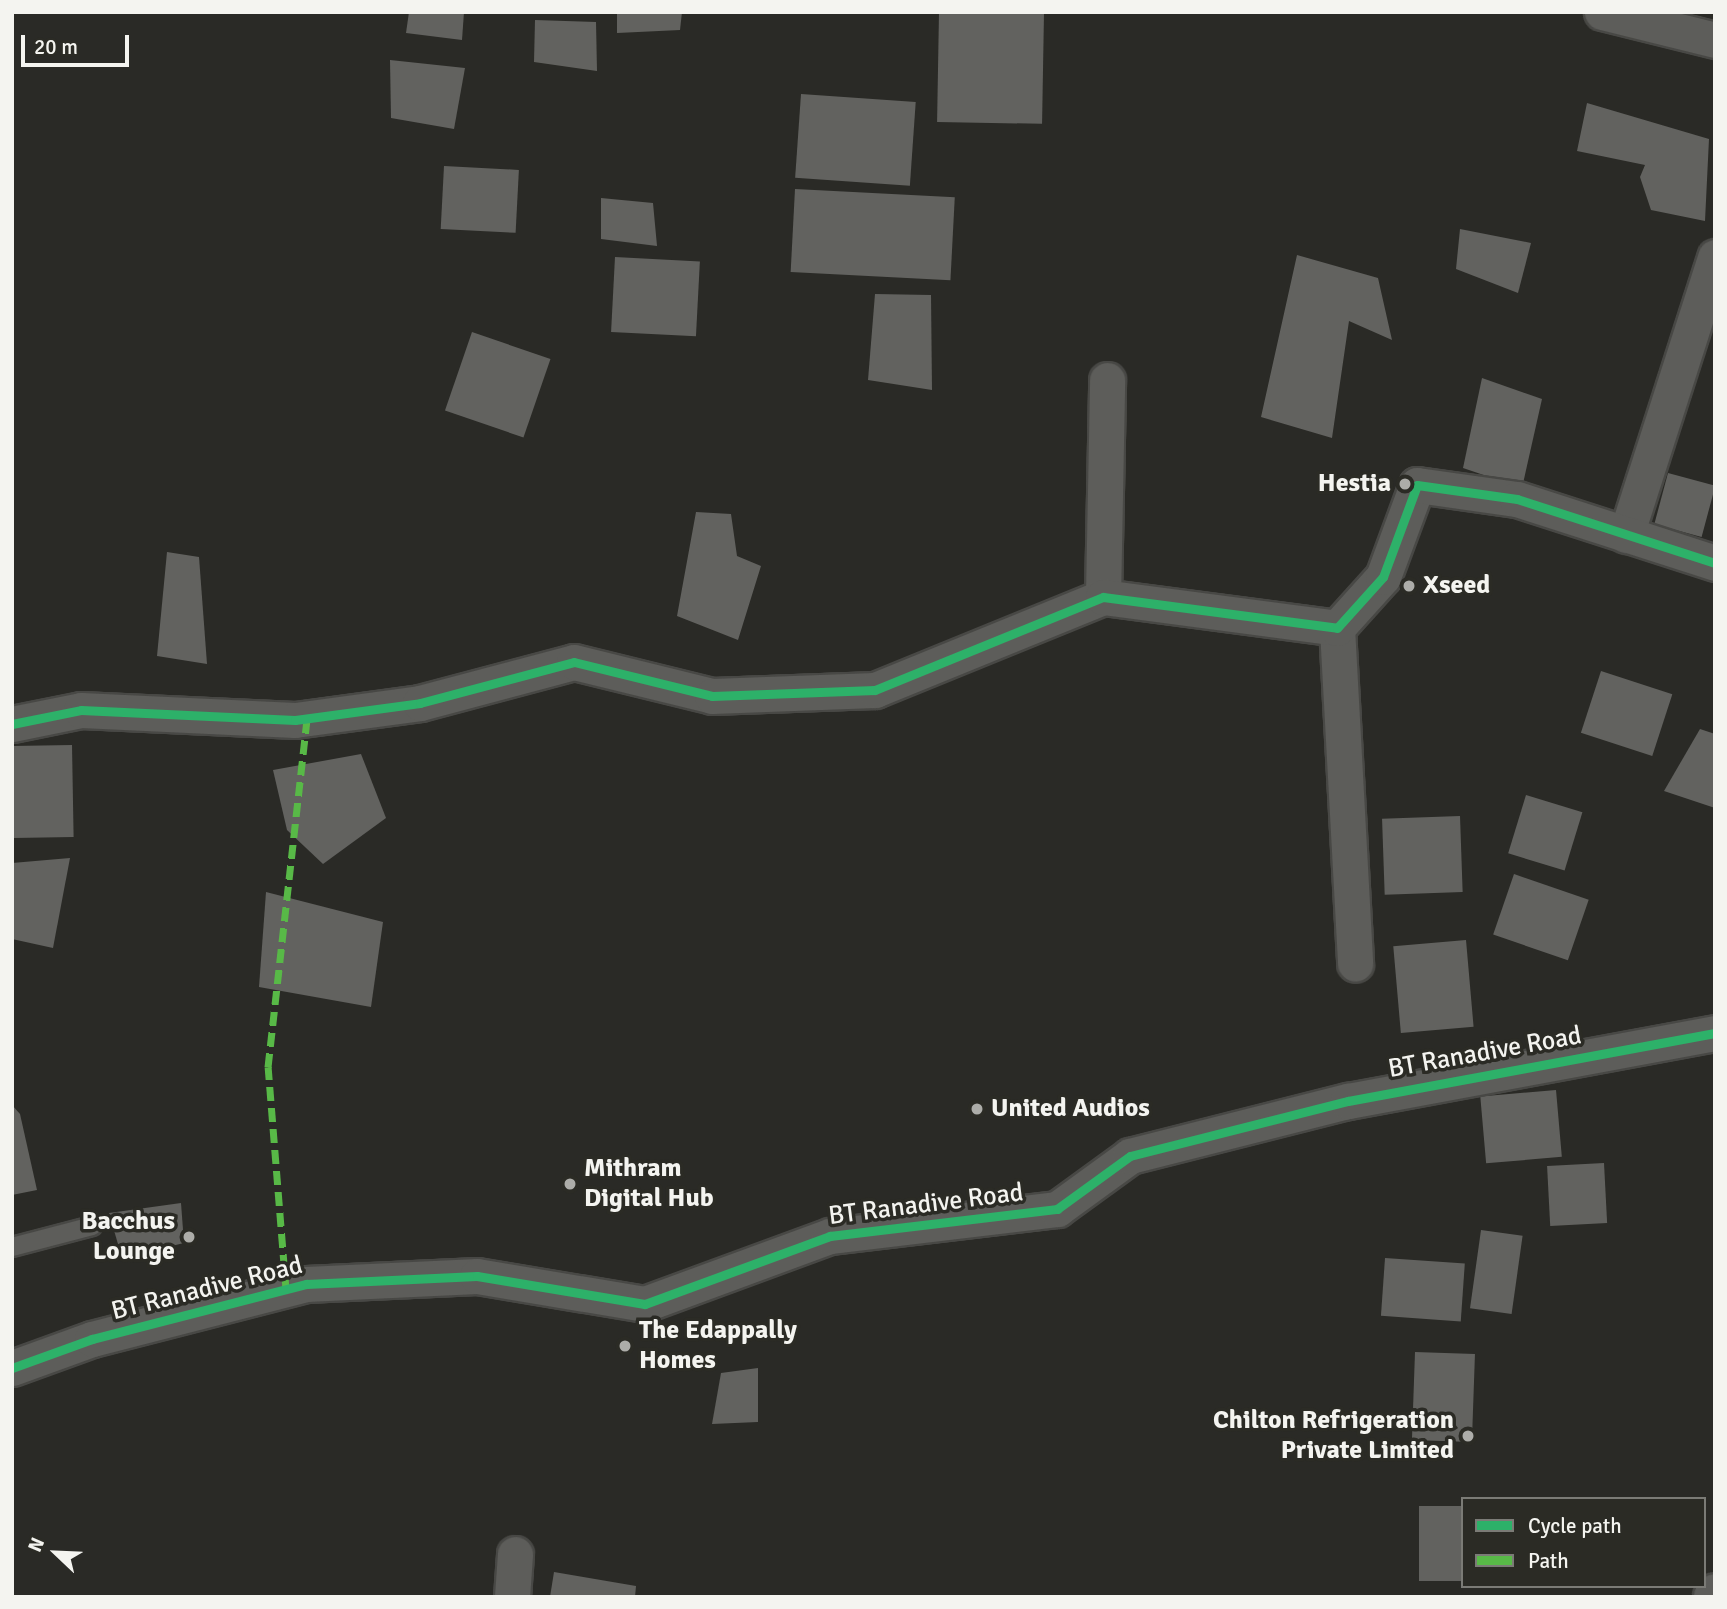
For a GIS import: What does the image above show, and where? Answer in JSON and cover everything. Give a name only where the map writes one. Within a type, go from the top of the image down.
[{"type":"street","points":[[1602,12],[1715,40]]},
{"type":"street","points":[[1626,535],[1715,257]]},
{"type":"street","points":[[1102,597],[1107,380]]},
{"type":"street","points":[[1355,964],[1337,628],[1383,577],[1417,485],[1517,499],[1715,563]]},
{"type":"street","points":[[12,724],[81,710],[295,720],[420,704],[574,662],[712,696],[874,690],[1102,597],[1337,628]]},
{"type":"street","name":"BT Ranadive Road","points":[[12,1368],[92,1339],[306,1284],[477,1276],[645,1304],[830,1236],[1057,1209],[1130,1156],[1322,1107],[1410,1087],[1715,1033]]},
{"type":"street","points":[[512,1597],[515,1554]]},
{"type":"lane","points":[[12,1247],[92,1226]]},
{"type":"building","points":[[409,12],[464,12],[462,40],[406,33]]},
{"type":"building","points":[[617,12],[682,12],[680,30],[617,33]]},
{"type":"building","points":[[939,12],[1044,14],[1042,124],[937,122]]},
{"type":"building","points":[[535,20],[596,22],[597,71],[534,62]]},
{"type":"building","points":[[390,60],[465,68],[454,129],[391,118]]},
{"type":"building","points":[[801,94],[916,102],[910,186],[795,178]]},
{"type":"building","points":[[1587,103],[1709,139],[1705,221],[1651,210],[1640,177],[1645,165],[1577,151]]},
{"type":"building","points":[[444,166],[519,170],[516,233],[441,229]]},
{"type":"building","points":[[795,189],[955,197],[950,280],[791,272]]},
{"type":"building","points":[[601,198],[653,203],[657,246],[601,239]]},
{"type":"building","points":[[1460,229],[1531,243],[1518,293],[1456,269]]},
{"type":"building","points":[[1297,255],[1378,278],[1392,340],[1349,321],[1332,438],[1261,417]]},
{"type":"building","points":[[615,257],[700,261],[696,336],[611,332]]},
{"type":"building","points":[[875,294],[931,295],[932,390],[868,380]]},
{"type":"building","points":[[472,332],[550,359],[523,438],[445,410]]},
{"type":"building","points":[[1482,378],[1542,399],[1522,488],[1463,468]]},
{"type":"building","points":[[1668,473],[1715,486],[1702,537],[1654,524]]},
{"type":"building","points":[[696,512],[731,514],[737,556],[761,566],[738,640],[677,616]]},
{"type":"building","points":[[167,552],[199,557],[207,664],[157,656]]},
{"type":"building","points":[[1601,671],[1672,694],[1652,756],[1581,733]]},
{"type":"building","points":[[1700,729],[1715,734],[1715,808],[1664,791]]},
{"type":"building","points":[[72,745],[74,837],[14,838],[12,746]]},
{"type":"building","points":[[361,754],[386,818],[323,864],[287,830],[273,770]]},
{"type":"building","points":[[1526,795],[1582,812],[1565,871],[1508,853]]},
{"type":"building","points":[[1460,816],[1463,892],[1385,895],[1382,819]]},
{"type":"building","points":[[70,858],[53,948],[12,939],[12,863]]},
{"type":"building","points":[[1514,874],[1589,900],[1568,960],[1493,935]]},
{"type":"building","points":[[266,892],[383,922],[371,1007],[259,987]]},
{"type":"building","points":[[1466,940],[1474,1027],[1401,1033],[1393,946]]},
{"type":"building","points":[[1556,1090],[1562,1157],[1486,1163],[1480,1097]]},
{"type":"building","points":[[12,1105],[20,1114],[37,1190],[12,1195]]},
{"type":"building","points":[[1604,1163],[1607,1223],[1550,1226],[1547,1166]]},
{"type":"building","points":[[181,1203],[184,1243],[122,1258],[109,1213]]},
{"type":"building","points":[[1481,1230],[1523,1236],[1512,1314],[1470,1308]]},
{"type":"building","points":[[1385,1258],[1465,1264],[1461,1321],[1381,1316]]},
{"type":"building","points":[[1415,1352],[1475,1354],[1472,1442],[1412,1440]]},
{"type":"building","points":[[758,1368],[758,1422],[712,1424],[721,1373]]},
{"type":"building","points":[[1419,1506],[1461,1506],[1461,1581],[1419,1581]]},
{"type":"building","points":[[554,1572],[636,1586],[635,1597],[550,1597]]},
{"type":"marked path","points":[[286,1289],[268,1067],[307,718]]},
{"type":"cycle path","points":[[12,724],[81,710],[295,720],[420,703],[574,662],[712,696],[875,690],[1103,597],[1337,628],[1383,577],[1417,485],[1517,499],[1715,563]]},
{"type":"cycle path","points":[[12,1368],[92,1339],[306,1284],[477,1276],[645,1304],[830,1236],[1057,1209],[1130,1156],[1348,1101],[1715,1033]]},
{"type":"place","name":"Hestia","points":[[1405,484]]},
{"type":"place","name":"Xseed","points":[[1409,586]]},
{"type":"place","name":"United Audios","points":[[977,1109]]},
{"type":"place","name":"Mithram Digital Hub","points":[[570,1184]]},
{"type":"place","name":"Bacchus Lounge","points":[[189,1237]]},
{"type":"place","name":"The Edappally Homes","points":[[625,1346]]},
{"type":"place","name":"Chilton Refrigeration Private Limited","points":[[1468,1436]]}]
